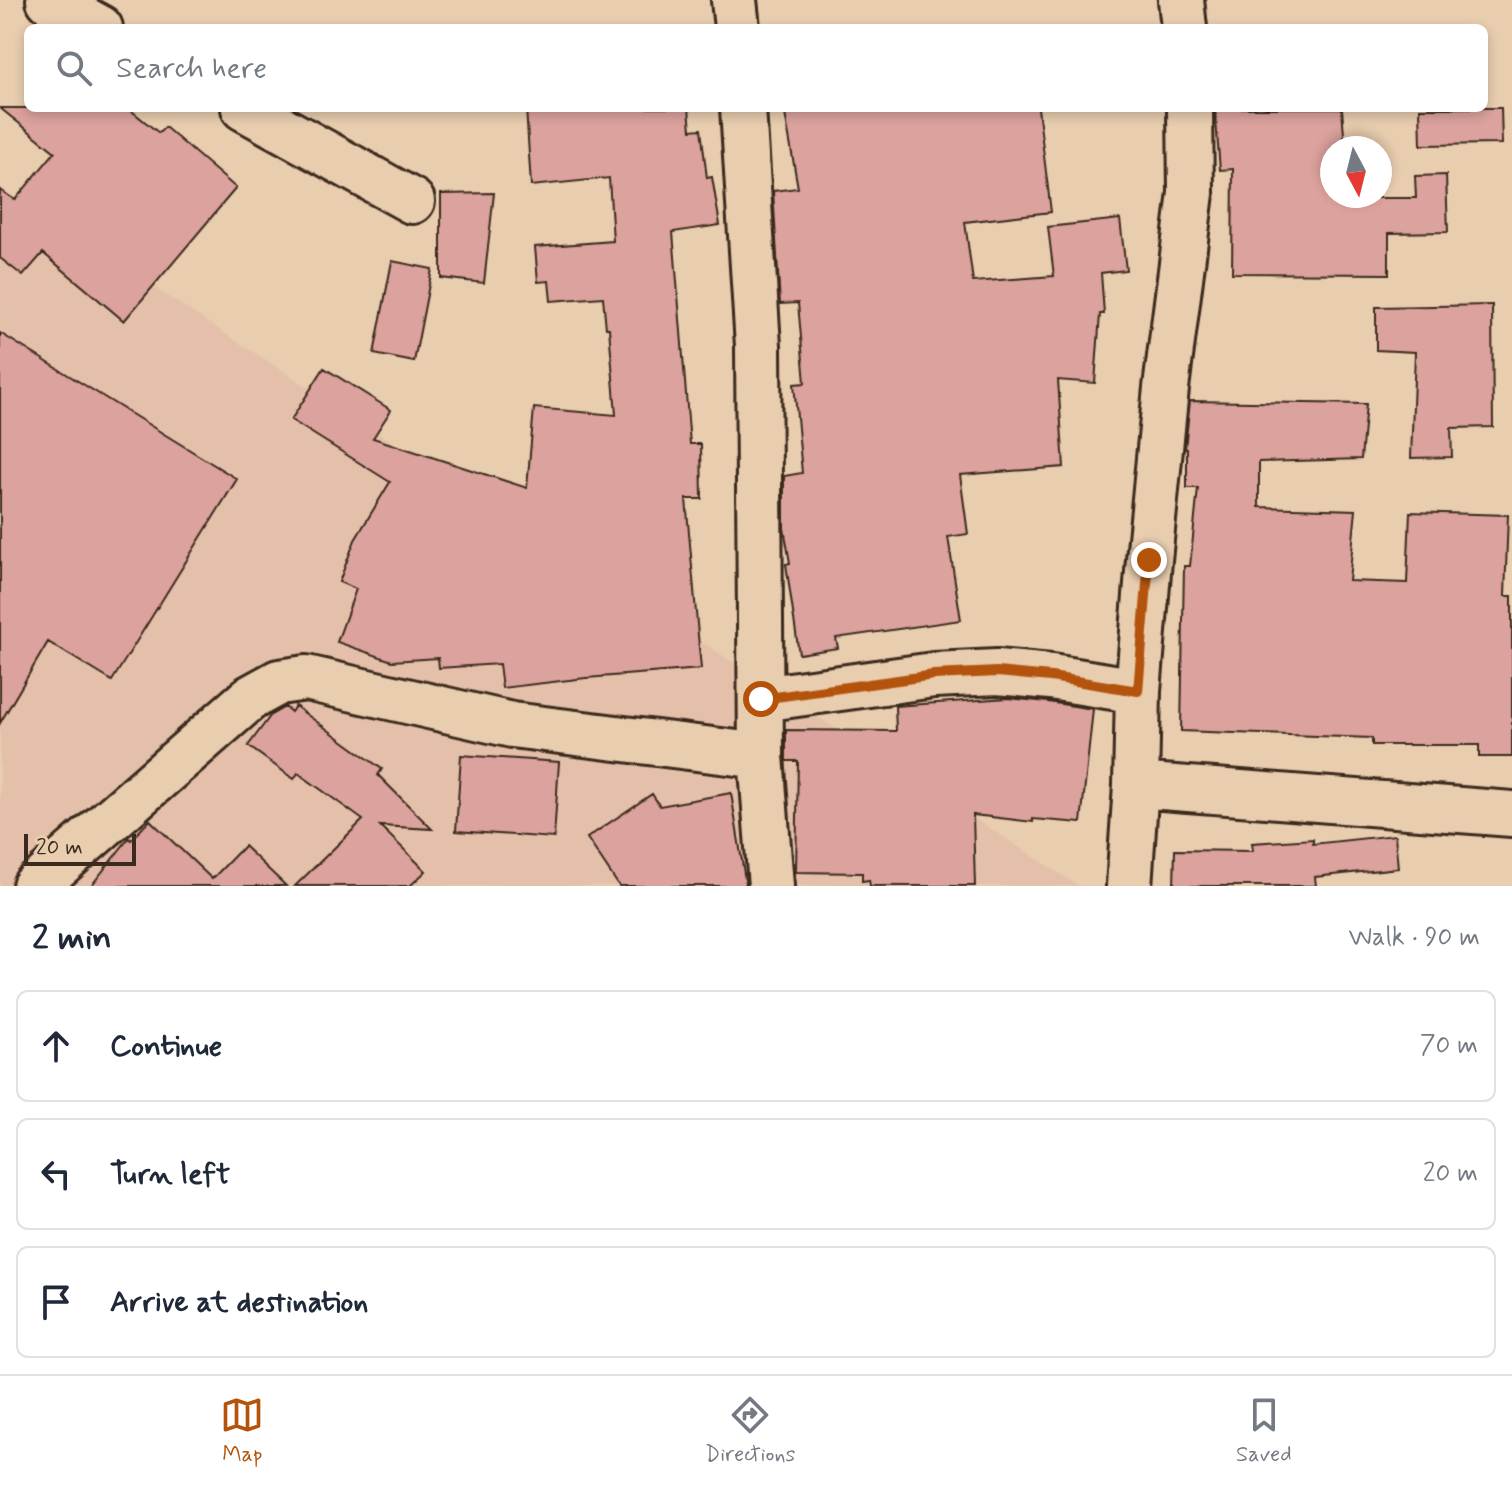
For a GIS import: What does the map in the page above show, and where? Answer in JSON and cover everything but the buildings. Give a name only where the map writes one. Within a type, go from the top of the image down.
[{"type":"street","points":[[49,0],[93,24]]},
{"type":"street","points":[[734,0],[737,24]]},
{"type":"street","points":[[1181,0],[1184,24]]},
{"type":"street","points":[[251,112],[412,201]]},
{"type":"street","points":[[743,112],[758,346],[761,756],[771,886]]},
{"type":"street","points":[[1129,886],[1138,691],[1166,388],[1191,193],[1190,112]]},
{"type":"street","points":[[761,699],[934,675],[997,672],[1138,691]]},
{"type":"street","points":[[35,886],[250,698],[279,682],[306,678],[512,725],[761,756]]},
{"type":"street","points":[[1136,785],[1512,814]]},
{"type":"shaded area","points":[[0,188],[1079,886],[0,886]]},
{"type":"route","points":[[761,699],[934,675],[997,672],[1138,691],[1149,560]]}]
